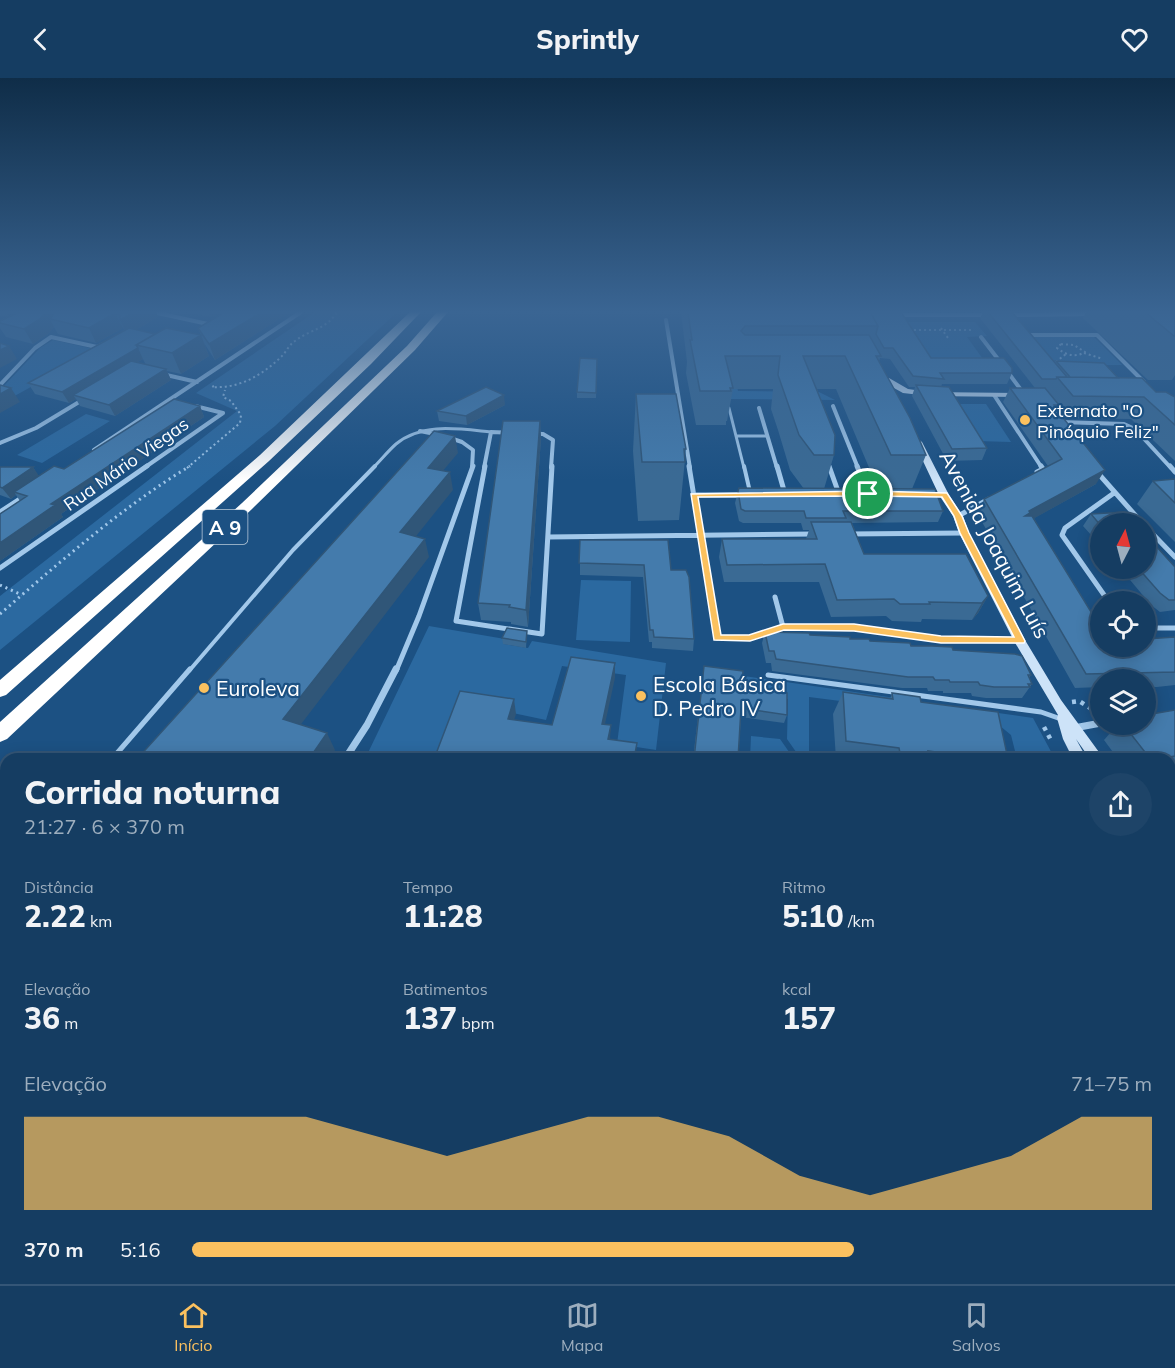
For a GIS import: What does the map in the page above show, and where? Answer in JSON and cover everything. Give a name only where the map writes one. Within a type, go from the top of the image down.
[{"type":"highway","name":"A 9","points":[[0,690],[218,499],[359,368]]},
{"type":"highway","name":"A 9","points":[[0,734],[256,498],[390,368]]},
{"type":"street","points":[[0,385],[16,368]]},
{"type":"street","points":[[86,456],[217,368]]},
{"type":"street","points":[[674,368],[717,638]]},
{"type":"street","points":[[1006,368],[1028,395]]},
{"type":"street","points":[[1130,368],[1150,388]]},
{"type":"street","points":[[151,371],[196,382]]},
{"type":"street","points":[[882,371],[887,390]]},
{"type":"street","points":[[886,380],[906,391],[929,394],[1028,395]]},
{"type":"street","points":[[0,443],[36,428],[94,393]]},
{"type":"street","points":[[906,400],[929,394]]},
{"type":"street","points":[[994,395],[1043,469],[1034,474]]},
{"type":"street","name":"Rua Mário Viegas","points":[[171,399],[181,402]]},
{"type":"street","name":"Rua Mário Viegas","points":[[0,568],[223,413],[192,405]]},
{"type":"street","points":[[833,406],[868,494]]},
{"type":"street","points":[[759,408],[785,494]]},
{"type":"street","points":[[1052,413],[1065,430]]},
{"type":"street","points":[[1059,422],[1124,424],[1135,429],[1175,472]]},
{"type":"street","name":"Avenida Joaquim Luís","points":[[911,428],[939,494],[958,516],[964,533],[1020,641],[1093,753]]},
{"type":"street","points":[[349,753],[384,697],[410,643],[473,465],[473,450],[462,442],[420,431]]},
{"type":"street","points":[[491,432],[543,434],[553,440],[542,634],[456,621],[491,432]]},
{"type":"street","points":[[827,461],[839,494]]},
{"type":"street","points":[[1092,466],[1132,513]]},
{"type":"street","points":[[0,513],[28,494]]},
{"type":"street","points":[[694,495],[762,494]]},
{"type":"street","points":[[773,494],[796,494]]},
{"type":"street","points":[[828,494],[848,494]]},
{"type":"street","points":[[858,494],[879,494]]},
{"type":"street","points":[[1101,591],[1062,534],[1065,528],[1114,494]]},
{"type":"street","points":[[958,516],[996,495]]},
{"type":"street","points":[[845,534],[964,533]]},
{"type":"street","points":[[549,537],[821,534]]},
{"type":"street","points":[[1156,537],[1175,557]]},
{"type":"street","points":[[776,597],[783,627],[854,628],[941,640],[1020,641]]},
{"type":"street","points":[[1156,628],[1175,628]]},
{"type":"street","points":[[1077,753],[1069,739],[1067,714],[1090,720]]},
{"type":"lane","points":[[729,408],[750,495]]},
{"type":"lane","points":[[117,753],[293,550],[397,443],[408,435],[420,431],[444,428],[491,432]]},
{"type":"lane","points":[[736,436],[767,436]]},
{"type":"lane","points":[[768,675],[1067,714]]},
{"type":"path","points":[[0,614],[81,543],[154,487],[190,466],[240,423],[241,415],[231,401],[223,397],[225,390],[244,383],[267,368]]},
{"type":"path","points":[[0,585],[22,595]]},
{"type":"path","points":[[717,638],[750,638],[783,627]]},
{"type":"path","points":[[1067,714],[1079,701],[1090,707]]},
{"type":"path","points":[[1041,712],[1039,717],[1055,748]]},
{"type":"shaded area","points":[[21,368],[65,368],[0,404],[0,390]]},
{"type":"shaded area","points":[[232,368],[337,368],[275,426],[0,650],[0,596],[237,411],[196,393]]},
{"type":"shaded area","points":[[731,368],[733,368],[738,391],[819,392],[835,400],[726,399]]},
{"type":"shaded area","points":[[954,404],[986,404],[1011,442],[977,441]]},
{"type":"shaded area","points":[[86,414],[110,421],[42,463],[17,455]]},
{"type":"shaded area","points":[[581,580],[631,581],[630,642],[576,640]]},
{"type":"shaded area","points":[[429,626],[505,639],[504,644],[528,648],[532,641],[666,663],[656,750],[617,744],[626,675],[562,666],[546,720],[461,702],[441,753],[368,753]]},
{"type":"shaded area","points":[[744,676],[964,708],[966,717],[809,697],[809,753],[797,753],[787,739],[788,699],[743,693]]},
{"type":"shaded area","points":[[991,712],[1033,718],[1052,753],[1016,753],[1011,735],[994,721]]},
{"type":"shaded area","points":[[751,736],[780,739],[790,753],[750,753]]},
{"type":"building","points":[[55,368],[103,368],[62,392],[28,383]]},
{"type":"building","points":[[119,368],[166,369],[109,405],[73,395]]},
{"type":"building","points":[[579,368],[597,368],[596,393],[577,392]]},
{"type":"building","points":[[696,368],[728,368],[733,388],[730,388],[731,391],[700,391]]},
{"type":"building","points":[[779,368],[808,368],[835,435],[834,455],[814,455],[799,435],[778,375]]},
{"type":"building","points":[[851,368],[883,368],[910,418],[926,455],[891,455]]},
{"type":"building","points":[[907,368],[1012,368],[1012,373],[940,373],[944,379],[913,376]]},
{"type":"building","points":[[1033,368],[1060,368],[1067,377],[1056,379],[1042,379]]},
{"type":"building","points":[[1062,368],[1109,368],[1118,378],[1070,377]]},
{"type":"building","points":[[1057,377],[1142,378],[1156,392],[1166,392],[1175,397],[1175,425],[1144,397],[1073,396]]},
{"type":"building","points":[[0,385],[11,388],[0,394]]},
{"type":"building","points":[[916,385],[949,387],[987,448],[952,449]]},
{"type":"building","points":[[486,387],[504,395],[466,416],[437,411]]},
{"type":"building","points":[[1010,388],[1045,388],[1059,405],[1054,405],[1056,409],[1105,470],[1029,511],[1030,513],[1025,516],[1032,516],[1090,610],[1090,657],[1156,657],[1156,638],[1175,637],[1175,672],[1156,672],[1156,669],[1090,669],[1090,674],[1086,674],[984,499],[1062,459]]},
{"type":"building","points":[[636,394],[676,394],[686,449],[684,449],[685,462],[642,462]]},
{"type":"building","points":[[174,399],[200,406],[51,504],[55,505],[0,543],[0,514],[27,496],[14,492],[54,466],[64,469]]},
{"type":"building","points":[[503,421],[540,421],[526,610],[509,607],[510,605],[478,603]]},
{"type":"building","points":[[434,431],[455,436],[428,468],[450,472],[400,532],[425,539],[283,719],[327,733],[313,753],[142,753]]},
{"type":"building","points":[[0,467],[33,467],[2,488],[0,487]]},
{"type":"building","points":[[1175,479],[1175,503],[1153,481]]},
{"type":"building","points":[[739,488],[935,489],[943,511],[843,511],[846,518],[806,518],[804,511],[745,511],[741,509]]},
{"type":"building","points":[[811,522],[851,522],[864,554],[966,554],[988,596],[982,603],[900,604],[894,599],[837,600],[825,564],[727,565],[722,539],[817,539]]},
{"type":"building","points":[[580,540],[668,540],[671,570],[686,570],[689,577],[694,639],[654,637],[653,630],[650,630],[644,565],[579,563]]},
{"type":"building","points":[[1156,546],[1175,567],[1175,600],[1169,600],[1148,579],[1156,579]]},
{"type":"building","points":[[507,628],[527,631],[526,642],[502,638]]},
{"type":"building","points":[[765,632],[809,633],[810,635],[850,637],[850,639],[869,639],[870,641],[910,643],[911,646],[952,647],[953,650],[1015,654],[1022,656],[1031,675],[1028,675],[1032,684],[1028,684],[1030,687],[994,687],[980,685],[978,682],[950,682],[949,680],[935,680],[933,677],[908,677],[776,659],[774,651],[769,651]]},
{"type":"building","points":[[571,657],[615,663],[602,724],[611,725],[608,739],[637,743],[635,753],[436,753],[460,691],[514,699],[508,719],[552,725]]},
{"type":"building","points":[[704,666],[743,671],[742,687],[787,693],[787,715],[741,708],[738,753],[695,753]]},
{"type":"building","points":[[843,692],[893,699],[892,693],[920,697],[921,702],[998,712],[1007,753],[928,751],[928,753],[900,753],[899,748],[846,741]]},
{"type":"building","points":[[1175,710],[1175,753],[1146,753],[1132,735],[1156,735],[1156,713]]},
{"type":"place","name":"Externato \"O Pinóquio Feliz\"","points":[[1025,420]]},
{"type":"place","name":"Euroleva","points":[[204,688]]},
{"type":"place","name":"Escola Básica D. Pedro IV","points":[[641,696]]},
{"type":"route","points":[[868,494],[944,495],[958,516],[964,533],[1020,641],[941,640],[854,628],[783,627],[750,638],[717,638],[694,495],[868,494]]}]
